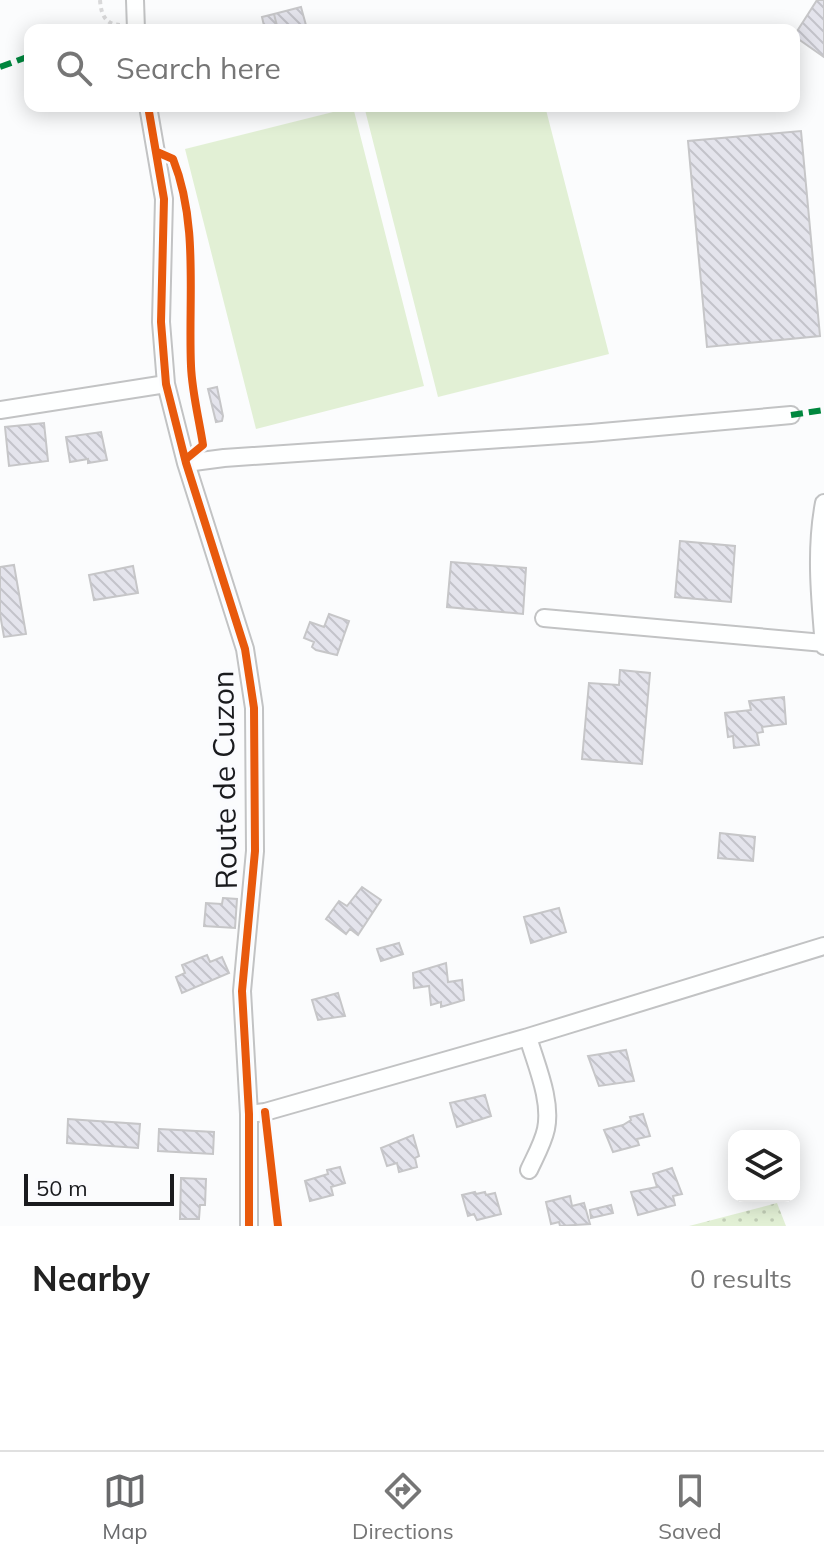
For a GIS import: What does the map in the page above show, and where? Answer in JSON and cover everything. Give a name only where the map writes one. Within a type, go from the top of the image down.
[{"type":"street","points":[[135,0],[136,24]]},
{"type":"street","name":"Route de Cuzon","points":[[149,112],[164,199],[161,322],[166,384],[186,463],[245,649],[252,693],[255,851],[242,991],[249,1114],[249,1226]]},
{"type":"street","points":[[0,410],[166,384]]},
{"type":"street","points":[[186,463],[791,415]]},
{"type":"street","points":[[544,618],[824,644],[819,569],[824,503]]},
{"type":"street","points":[[249,1114],[280,1108],[528,1037],[824,946]]},
{"type":"street","points":[[528,1037],[545,1096],[547,1120],[529,1170]]},
{"type":"path","points":[[100,0],[103,16],[110,23],[116,24]]},
{"type":"green space","points":[[333,112],[354,112],[424,386],[256,429],[185,149]]},
{"type":"green space","points":[[366,112],[547,112],[609,354],[438,397]]},
{"type":"green space","points":[[777,1203],[786,1226],[689,1226]]},
{"type":"building","points":[[817,0],[824,0],[824,57],[800,40],[800,27]]},
{"type":"building","points":[[301,7],[306,24],[276,24],[274,14]]},
{"type":"building","points":[[274,14],[276,24],[264,24],[262,17]]},
{"type":"building","points":[[801,131],[820,336],[707,347],[688,141]]},
{"type":"building","points":[[217,387],[223,416],[222,421],[216,422],[208,389]]},
{"type":"building","points":[[44,423],[48,461],[9,466],[5,427]]},
{"type":"building","points":[[101,432],[107,460],[70,462],[66,437]]},
{"type":"building","points":[[680,541],[735,546],[731,602],[675,597]]},
{"type":"building","points":[[451,562],[526,568],[523,614],[447,607]]},
{"type":"building","points":[[14,565],[26,634],[4,637],[0,614],[0,567]]},
{"type":"building","points":[[133,566],[138,593],[94,600],[89,575]]},
{"type":"building","points":[[329,614],[349,621],[337,655],[316,650],[312,647],[314,642],[304,638],[310,622],[324,627]]},
{"type":"building","points":[[620,670],[650,673],[642,764],[582,759],[589,683],[619,685]]},
{"type":"building","points":[[784,697],[786,724],[762,727],[763,732],[757,733],[759,745],[734,748],[733,736],[728,737],[725,713],[751,710],[749,701]]},
{"type":"building","points":[[720,833],[755,837],[753,861],[718,858]]},
{"type":"building","points":[[362,887],[381,900],[358,935],[350,929],[346,934],[326,919],[339,901],[347,906]]},
{"type":"building","points":[[223,898],[237,899],[235,928],[204,926],[206,903],[222,904]]},
{"type":"building","points":[[559,908],[566,932],[531,943],[524,917]]},
{"type":"building","points":[[399,943],[403,954],[381,961],[377,949]]},
{"type":"building","points":[[207,955],[210,962],[222,957],[229,973],[182,993],[176,977],[185,973],[182,965]]},
{"type":"building","points":[[446,963],[448,982],[462,980],[464,1000],[441,1007],[441,1002],[431,1005],[429,986],[414,988],[413,973]]},
{"type":"building","points":[[338,993],[345,1016],[318,1020],[312,1000]]},
{"type":"building","points":[[626,1050],[634,1081],[599,1086],[588,1056]]},
{"type":"building","points":[[485,1095],[491,1116],[457,1127],[450,1103]]},
{"type":"building","points":[[643,1114],[650,1136],[637,1139],[639,1145],[613,1152],[604,1130],[623,1125],[631,1120],[630,1117]]},
{"type":"building","points":[[68,1119],[140,1124],[138,1148],[67,1143]]},
{"type":"building","points":[[159,1129],[214,1132],[213,1154],[158,1151]]},
{"type":"building","points":[[413,1135],[419,1156],[415,1158],[417,1167],[399,1172],[397,1163],[387,1166],[381,1148]]},
{"type":"building","points":[[340,1167],[345,1183],[331,1187],[333,1195],[310,1201],[305,1181]]},
{"type":"building","points":[[672,1168],[682,1194],[673,1196],[675,1205],[638,1215],[631,1192],[657,1187],[653,1174]]},
{"type":"building","points":[[181,1178],[206,1179],[205,1205],[200,1205],[199,1219],[180,1219]]},
{"type":"building","points":[[485,1192],[486,1195],[495,1193],[501,1214],[477,1220],[474,1214],[468,1216],[462,1195]]},
{"type":"building","points":[[570,1196],[572,1206],[584,1203],[590,1224],[551,1224],[546,1202]]},
{"type":"building","points":[[611,1205],[613,1213],[591,1218],[590,1210]]},
{"type":"marked path","points":[[0,67],[24,58]]},
{"type":"marked path","points":[[791,415],[824,410]]},
{"type":"cycle path","points":[[149,112],[164,199],[161,322],[166,384],[186,463],[245,649],[254,708],[255,851],[242,991],[249,1114],[249,1226]]},
{"type":"cycle path","points":[[157,152],[173,159],[181,184],[189,235],[191,366],[203,445],[186,459]]},
{"type":"cycle path","points":[[265,1112],[278,1226]]}]
